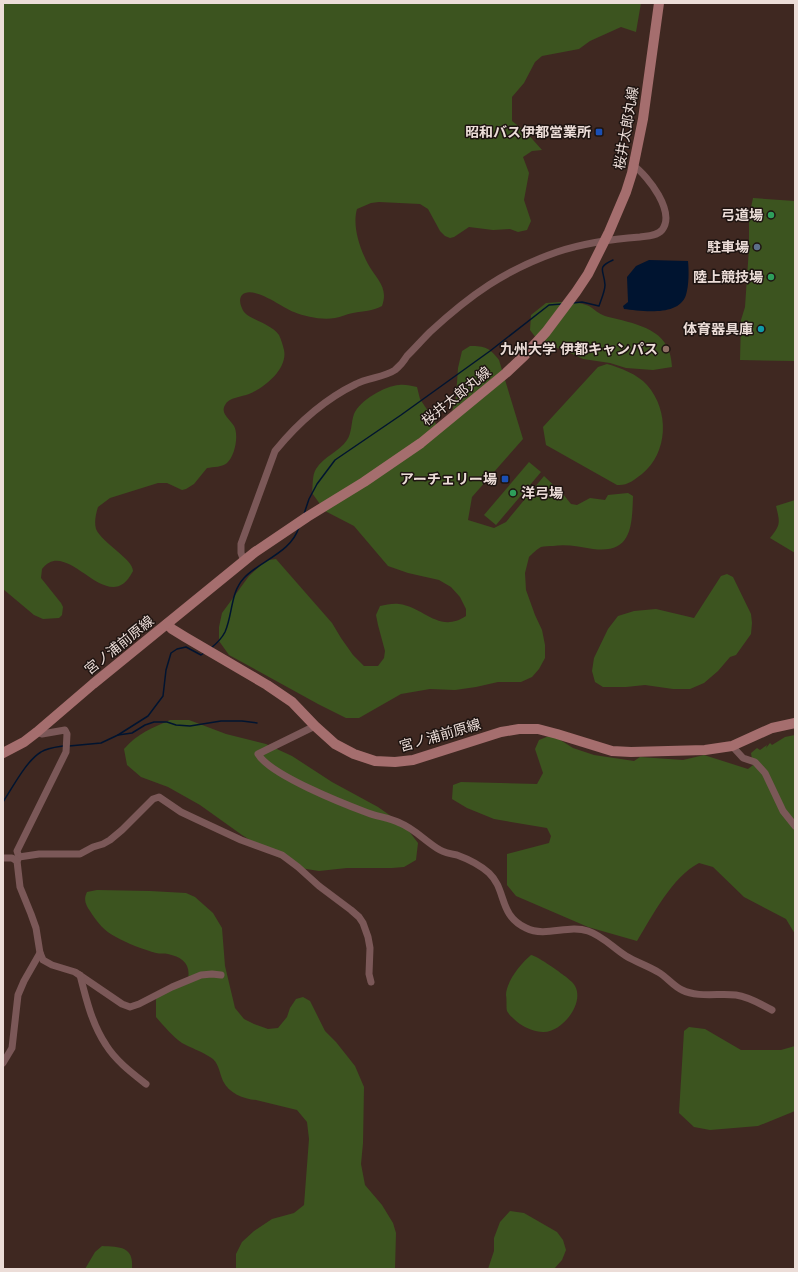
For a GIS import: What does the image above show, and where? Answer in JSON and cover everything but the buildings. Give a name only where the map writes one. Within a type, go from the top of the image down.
[{"type":"main road","name":"桜井太郎丸線","points":[[167,624],[244,561],[307,517],[397,460],[457,414],[524,356],[546,332],[588,274],[609,232],[626,192],[634,166],[643,119],[659,3]]},
{"type":"main road","name":"宮ノ浦前原線","points":[[3,753],[24,742],[37,732],[167,624],[172,629],[199,646],[267,685],[292,702],[335,744],[354,754],[375,761],[388,762],[413,760],[501,732],[520,729],[538,729],[612,751],[631,752],[705,750],[732,746],[772,728],[795,723]]},
{"type":"street","points":[[244,561],[240,553],[241,544],[275,451],[312,412],[357,384],[395,370],[429,333],[466,300],[501,276],[533,261],[566,249],[610,239],[654,235],[663,229],[666,219],[663,205],[657,193],[641,171],[634,166]]},
{"type":"street","points":[[315,726],[258,754],[264,763],[295,781],[370,814],[401,823],[441,851],[468,859],[482,868],[490,874],[495,881],[509,916],[520,925],[528,929],[537,932],[571,929],[589,931],[609,943],[625,956],[658,972],[683,991],[695,994],[724,994],[744,997],[772,1010]]},
{"type":"street","points":[[37,732],[42,734],[65,730],[67,734],[66,752],[17,851],[20,887],[36,928],[40,953],[43,960],[47,963],[75,972],[122,1004],[130,1007],[201,975],[221,975]]},
{"type":"street","points":[[732,746],[742,758],[758,765],[766,773],[783,811],[795,826]]},
{"type":"street","points":[[3,858],[18,859],[39,854],[80,854],[110,840],[153,799],[159,797],[181,812],[205,824],[241,840],[282,855],[351,910],[363,923],[368,937],[370,948],[369,974],[371,982]]},
{"type":"street","points":[[3,1063],[12,1048],[18,995],[40,953]]},
{"type":"street","points":[[80,975],[92,1018],[99,1035],[106,1046],[126,1068],[146,1084]]},
{"type":"green space","points":[[3,3],[641,3],[636,32],[621,27],[590,41],[579,49],[542,56],[535,62],[524,83],[512,97],[512,121],[526,132],[542,150],[532,151],[523,157],[529,173],[524,200],[531,221],[527,230],[518,232],[510,229],[493,230],[469,227],[450,238],[445,236],[440,231],[428,209],[420,204],[371,203],[357,209],[355,223],[365,258],[383,288],[384,299],[382,306],[371,310],[351,313],[330,319],[309,317],[294,312],[260,294],[253,292],[247,292],[242,295],[240,301],[244,312],[271,328],[279,335],[284,350],[284,357],[279,371],[268,382],[249,394],[229,400],[225,405],[225,414],[234,426],[236,435],[234,451],[230,460],[218,467],[207,468],[194,484],[186,489],[182,490],[167,483],[158,483],[110,498],[98,507],[95,521],[96,529],[104,540],[128,561],[132,566],[133,571],[123,584],[112,587],[100,583],[64,562],[52,561],[42,569],[41,578],[61,603],[63,607],[62,615],[59,618],[43,619],[34,615],[3,589]]},
{"type":"green space","name":"陸上競技場","points":[[753,198],[795,201],[795,361],[740,360],[741,320],[745,307],[749,248],[749,217]]},
{"type":"green space","points":[[575,302],[586,305],[603,315],[646,328],[655,333],[667,346],[672,367],[653,370],[626,368],[610,363],[583,359],[546,344],[536,338],[530,330],[531,315],[546,303]]},
{"type":"green space","points":[[470,346],[487,348],[499,360],[523,439],[472,497],[468,520],[494,528],[506,522],[544,476],[571,504],[577,505],[590,498],[605,500],[608,495],[628,493],[633,496],[632,518],[627,536],[623,542],[616,547],[593,549],[558,545],[544,546],[529,557],[525,573],[526,590],[542,630],[545,645],[545,658],[539,669],[532,677],[521,682],[498,682],[455,690],[430,689],[401,694],[359,718],[346,718],[229,655],[219,641],[219,627],[222,613],[249,576],[262,564],[269,560],[276,559],[332,623],[353,655],[364,666],[378,666],[384,658],[385,651],[376,615],[380,606],[397,604],[408,606],[432,618],[448,622],[456,621],[466,616],[466,609],[460,597],[451,587],[439,580],[408,573],[388,566],[354,526],[325,511],[312,493],[313,477],[316,469],[347,440],[350,434],[354,414],[357,409],[367,399],[380,391],[393,386],[401,385],[417,387],[420,399],[436,424],[445,427],[452,412],[456,397],[458,368],[462,351]]},
{"type":"green space","points":[[607,364],[628,372],[647,385],[660,407],[662,419],[663,431],[661,443],[657,455],[651,465],[642,474],[627,484],[621,485],[617,485],[546,445],[543,427],[598,367]]},
{"type":"green space","name":"洋弓場","points":[[529,462],[541,472],[496,525],[484,515]]},
{"type":"green space","points":[[795,500],[795,553],[770,538],[779,523],[776,506]]},
{"type":"green space","points":[[727,574],[733,577],[751,614],[751,634],[736,655],[730,657],[718,671],[704,683],[690,689],[673,689],[645,685],[603,687],[595,682],[592,671],[594,658],[608,629],[618,616],[634,611],[656,609],[694,618],[721,576]]},
{"type":"green space","points":[[170,720],[189,720],[226,734],[266,744],[292,756],[332,782],[378,807],[405,826],[418,843],[416,860],[404,867],[347,868],[319,871],[300,868],[276,856],[242,835],[200,805],[168,787],[141,777],[127,765],[124,749],[129,743],[146,732]]},
{"type":"green space","points":[[795,735],[795,934],[786,919],[744,897],[713,867],[699,863],[680,877],[672,887],[637,941],[588,927],[516,896],[507,885],[507,854],[549,843],[551,836],[547,828],[494,819],[467,808],[452,799],[453,785],[461,782],[537,784],[543,773],[535,749],[539,740],[549,736],[554,736],[573,748],[594,755],[634,761],[640,757],[683,760],[704,755],[748,769],[753,765],[751,753],[757,748],[760,750],[767,745],[766,748],[770,743],[772,745],[785,737]]},
{"type":"green space","points":[[97,890],[186,893],[195,897],[213,913],[222,928],[225,966],[235,1008],[244,1019],[268,1029],[278,1028],[287,1017],[290,1008],[296,999],[303,997],[310,1001],[325,1031],[355,1066],[364,1087],[361,1164],[365,1185],[382,1205],[393,1223],[396,1233],[395,1269],[236,1269],[236,1254],[242,1242],[254,1231],[272,1219],[294,1213],[304,1205],[309,1139],[307,1122],[297,1110],[237,1095],[229,1089],[223,1081],[217,1064],[213,1059],[182,1043],[165,1027],[156,1017],[156,999],[168,988],[188,979],[189,974],[187,965],[181,959],[173,955],[156,953],[125,942],[112,935],[101,926],[87,907],[85,898],[87,892]]},
{"type":"green space","points":[[531,955],[547,963],[573,983],[577,993],[577,1001],[570,1016],[564,1023],[550,1031],[534,1031],[522,1025],[507,1011],[506,995],[508,984],[519,968]]},
{"type":"green space","points":[[689,1027],[705,1029],[741,1050],[781,1050],[795,1046],[795,1111],[758,1126],[710,1130],[694,1127],[679,1113],[684,1031]]},
{"type":"green space","points":[[510,1211],[524,1213],[557,1232],[563,1240],[566,1250],[562,1260],[554,1269],[488,1269],[494,1251],[494,1238],[500,1222]]},
{"type":"green space","points":[[102,1246],[120,1248],[128,1252],[131,1256],[132,1269],[85,1269],[95,1252]]},
{"type":"water","points":[[649,260],[688,261],[688,287],[686,295],[682,302],[676,307],[668,310],[640,311],[624,309],[623,306],[628,302],[627,277],[636,266]]},
{"type":"waterway","points":[[573,303],[582,302],[599,306],[605,287],[602,270],[604,265],[613,260]]},
{"type":"waterway","points":[[304,514],[309,499],[317,484],[335,460],[490,351],[549,305],[562,304]]},
{"type":"waterway","points":[[211,648],[219,641],[225,632],[239,584],[251,572],[283,550],[295,536],[299,527]]},
{"type":"waterway","points":[[118,735],[148,716],[163,696],[166,670],[171,653],[177,649],[186,647],[201,655],[204,653]]},
{"type":"waterway","points":[[69,746],[101,743],[118,735],[132,733],[145,725],[154,722],[167,722],[176,725],[190,726],[221,721],[257,723]]},
{"type":"waterway","points":[[3,802],[15,782],[35,756],[46,750],[63,746]]},
{"type":"place","name":"昭和バス伊都営業所","points":[[599,132]]},
{"type":"place","name":"弓道場","points":[[771,215]]},
{"type":"place","name":"駐車場","points":[[757,247]]},
{"type":"place","name":"陸上競技場","points":[[771,277]]},
{"type":"place","name":"体育器具庫","points":[[761,329]]},
{"type":"place","name":"九州大学 伊都キャンパス","points":[[666,349]]},
{"type":"place","name":"アーチェリー場","points":[[505,479]]},
{"type":"place","name":"洋弓場","points":[[513,493]]}]
